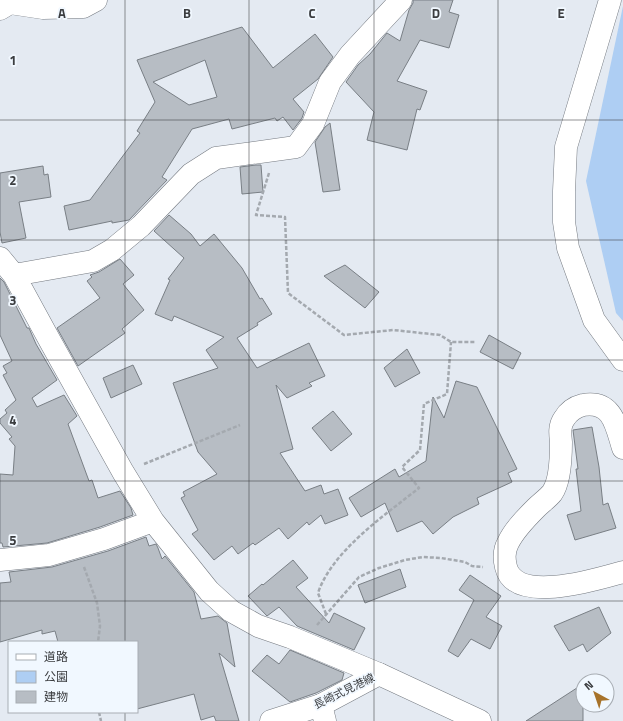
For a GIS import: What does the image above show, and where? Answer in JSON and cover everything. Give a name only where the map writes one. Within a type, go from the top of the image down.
[{"type":"street","points":[[0,9],[10,3],[43,8],[83,7],[96,0]]},
{"type":"street","points":[[379,674],[302,642],[258,626],[231,611],[209,591],[153,521],[123,472],[50,341],[4,265],[93,261],[112,250],[141,226],[191,174],[216,158],[296,147],[313,124],[330,82],[350,56],[401,0]]},
{"type":"street","points":[[610,0],[566,146],[564,222],[568,248],[594,320],[623,360]]},
{"type":"street","points":[[623,448],[612,415],[602,406],[590,404],[579,406],[570,411],[563,420],[560,431],[561,442],[559,471],[553,492],[536,508],[515,532],[507,544],[504,559],[507,571],[515,581],[532,587],[564,587],[623,572]]},
{"type":"street","points":[[0,560],[49,555],[104,540],[153,521]]},
{"type":"street","name":"長崎式見港線","points":[[271,721],[323,713],[379,674],[480,721]]},
{"type":"path","points":[[276,149],[256,215],[286,217],[288,293],[344,335],[393,330],[440,335],[451,342],[475,342]]},
{"type":"path","points":[[326,614],[318,593],[321,583],[333,564],[369,528],[419,488],[402,467],[420,450],[424,404],[447,394],[451,342]]},
{"type":"path","points":[[123,472],[240,425]]},
{"type":"path","points":[[77,547],[97,603],[100,626],[98,641]]},
{"type":"path","points":[[302,642],[358,577],[379,568],[404,560],[423,557],[465,562],[472,566],[480,567],[506,564]]},
{"type":"green space","points":[[623,6],[623,321],[616,313],[586,181]]},
{"type":"building","points":[[413,0],[453,0],[449,12],[459,15],[449,48],[420,40],[397,81],[427,91],[420,110],[417,109],[407,150],[367,140],[374,112],[346,82],[358,65],[370,54],[387,33],[400,41]]},
{"type":"building","points":[[242,27],[273,68],[315,34],[333,57],[318,79],[293,99],[304,112],[302,118],[293,130],[283,117],[277,121],[275,118],[232,129],[229,119],[192,129],[162,177],[167,180],[129,220],[112,223],[112,221],[69,230],[64,206],[90,200],[140,133],[137,131],[155,102],[137,60]],"holes":[[[205,60],[217,97],[189,105],[153,82]]]},
{"type":"building","points":[[330,123],[340,190],[323,192],[315,142],[325,127]]},
{"type":"building","points":[[261,165],[263,192],[242,194],[240,167]]},
{"type":"building","points":[[43,166],[44,175],[48,174],[51,197],[19,202],[26,238],[2,243],[0,232],[0,173]]},
{"type":"building","points":[[169,215],[191,234],[200,246],[214,234],[242,268],[260,299],[262,298],[272,314],[237,338],[257,368],[309,343],[325,376],[309,383],[312,386],[287,398],[276,385],[293,449],[280,453],[305,491],[321,485],[324,494],[338,489],[348,515],[325,524],[321,515],[309,525],[307,522],[288,539],[279,528],[255,545],[253,543],[238,554],[232,546],[214,560],[192,534],[198,530],[181,498],[185,496],[183,492],[217,474],[198,452],[173,383],[218,368],[206,350],[224,337],[174,316],[172,321],[155,314],[170,280],[168,279],[184,258],[154,231]]},
{"type":"building","points":[[120,259],[134,275],[123,284],[144,310],[122,329],[125,333],[78,366],[57,328],[100,298],[87,281],[92,277],[90,275],[99,272]]},
{"type":"building","points":[[345,265],[379,292],[365,308],[324,276]]},
{"type":"building","points":[[0,278],[4,282],[27,328],[29,328],[36,344],[57,380],[32,398],[37,407],[64,395],[77,416],[68,424],[89,481],[92,480],[98,498],[120,491],[131,508],[133,515],[47,543],[3,547],[2,543],[0,543],[0,474],[13,475],[15,446],[9,439],[12,437],[0,423],[0,419],[7,413],[5,410],[16,400],[3,375],[7,373],[3,366],[12,361],[0,335]]},
{"type":"building","points":[[489,335],[521,353],[513,369],[480,352]]},
{"type":"building","points":[[407,349],[420,373],[395,387],[384,368]]},
{"type":"building","points":[[133,365],[142,384],[111,398],[103,378]]},
{"type":"building","points":[[456,381],[477,387],[517,469],[508,473],[512,482],[477,498],[479,504],[453,517],[433,534],[422,521],[397,532],[385,503],[361,517],[349,498],[395,469],[399,477],[426,461],[433,397],[444,418]]},
{"type":"building","points":[[333,411],[352,434],[331,451],[312,428]]},
{"type":"building","points":[[592,427],[599,467],[603,505],[608,503],[616,528],[575,540],[567,515],[581,511],[573,430]]},
{"type":"building","points":[[146,537],[149,546],[156,544],[162,559],[165,556],[194,592],[201,619],[218,616],[227,623],[235,667],[219,653],[239,721],[216,721],[214,716],[201,720],[194,694],[138,709],[138,641],[58,641],[55,631],[42,634],[42,630],[0,642],[0,583],[11,582],[9,572],[52,567],[108,551]]},
{"type":"building","points":[[293,560],[308,578],[296,587],[329,623],[334,613],[365,628],[354,650],[297,626],[279,607],[267,616],[248,596]]},
{"type":"building","points":[[400,569],[406,587],[365,603],[358,585]]},
{"type":"building","points":[[470,575],[501,596],[486,617],[502,626],[490,649],[471,639],[458,657],[448,651],[474,600],[459,590]]},
{"type":"building","points":[[599,607],[611,633],[587,652],[583,644],[569,651],[554,626]]},
{"type":"building","points":[[290,650],[344,673],[342,680],[316,693],[290,702],[252,671],[267,655],[279,664]]},
{"type":"building","points":[[575,689],[575,713],[583,713],[583,721],[526,721]]}]
